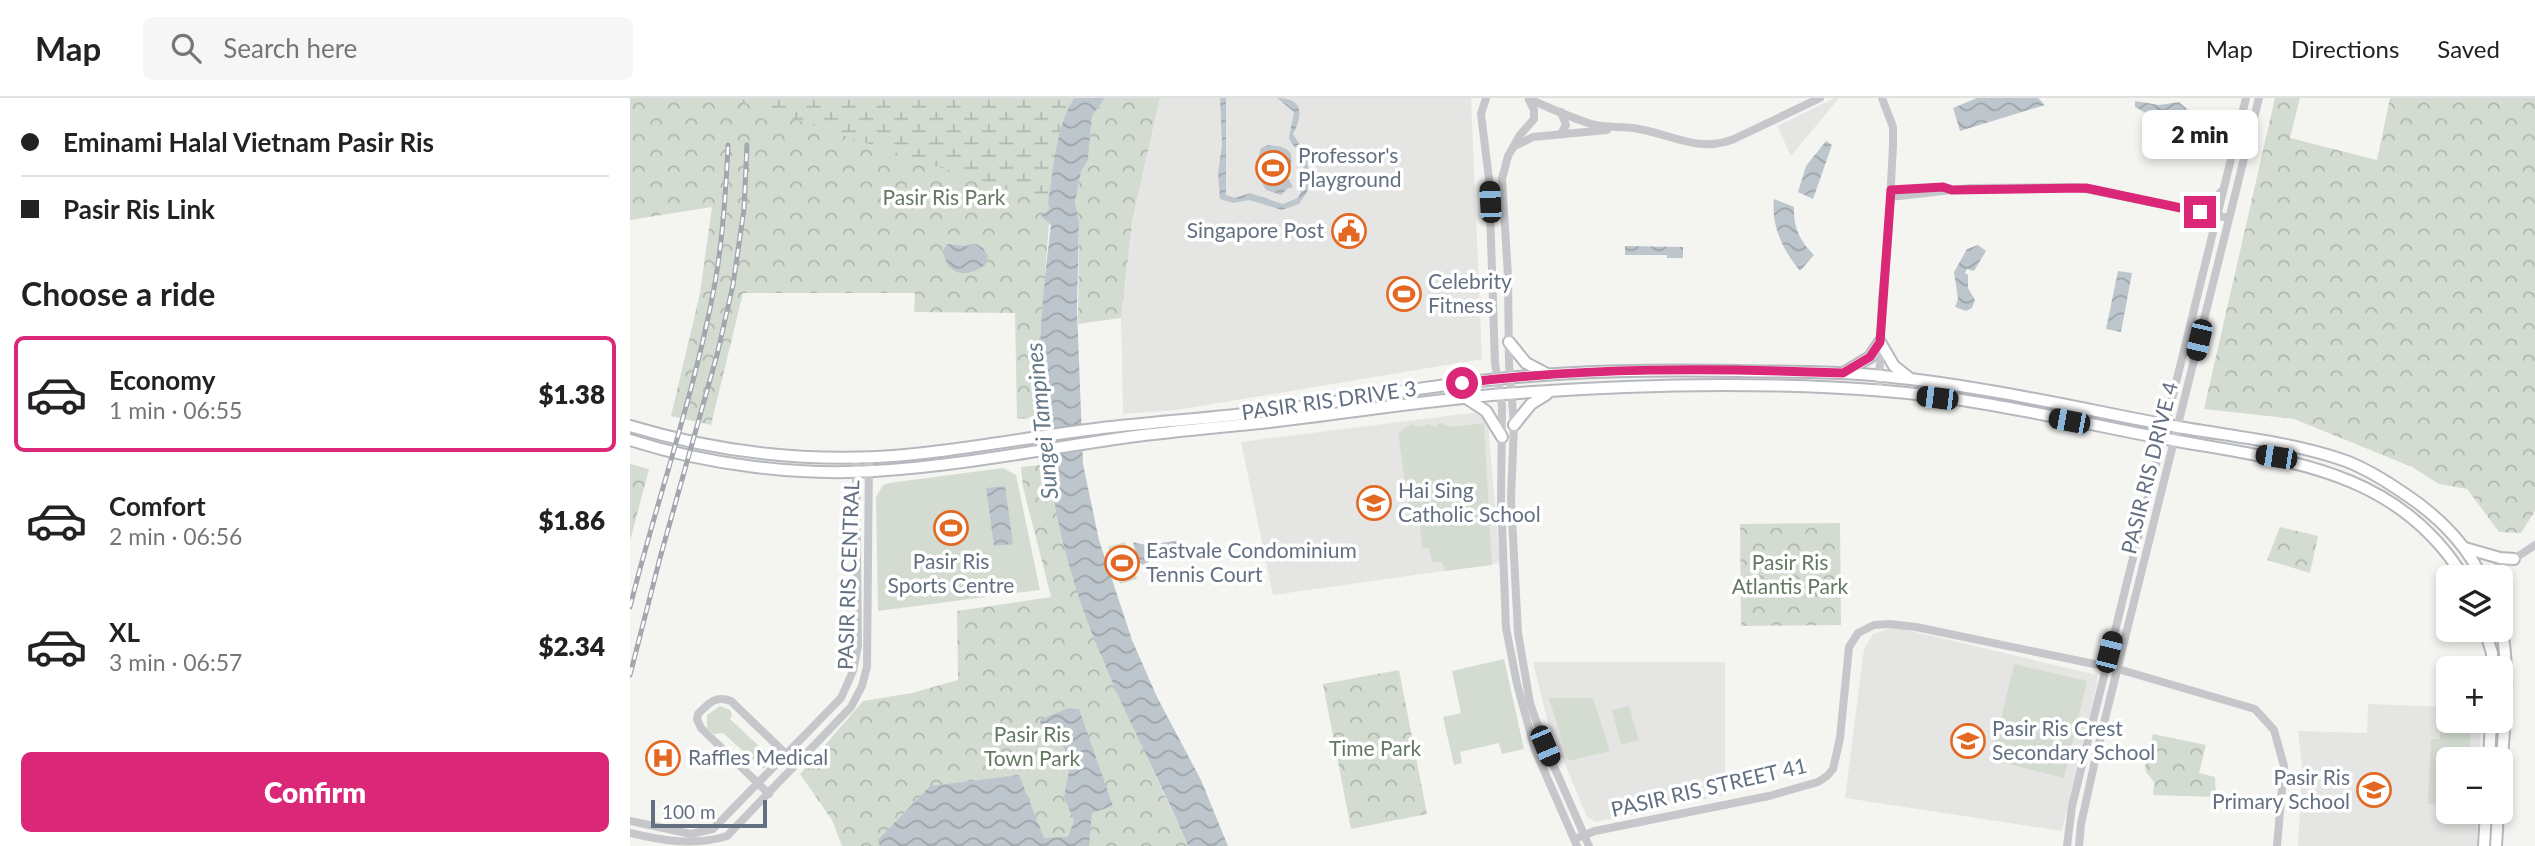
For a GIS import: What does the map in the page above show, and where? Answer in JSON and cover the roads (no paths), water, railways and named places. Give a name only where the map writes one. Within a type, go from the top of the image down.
[{"type":"main road","points":[[1509,342],[1531,368],[1550,375]]},
{"type":"main road","points":[[1843,373],[1870,357],[1880,342],[1894,366],[1913,380]]},
{"type":"main road","name":"PASIR RIS DRIVE 3","points":[[630,426],[685,442],[732,450],[780,455],[869,457],[920,453],[1084,430],[1269,411],[1510,377],[1651,370],[1880,375],[1965,386],[2277,443],[2350,462],[2377,476],[2445,525],[2465,548],[2474,565]]},
{"type":"main road","name":"PASIR RIS DRIVE 3","points":[[630,440],[709,460],[779,469],[856,472],[1506,394],[1704,386],[1879,391],[1961,401],[2276,457],[2337,476],[2366,488],[2405,510],[2435,540],[2454,565]]},
{"type":"main road","points":[[1514,425],[1531,404],[1553,391]]},
{"type":"main road","points":[[1466,398],[1486,411],[1502,437]]},
{"type":"main road","points":[[1044,436],[1041,443],[1046,449]]},
{"type":"main road","points":[[2465,548],[2514,559]]},
{"type":"main road","points":[[2503,747],[2507,684],[2504,642]]},
{"type":"main road","points":[[2484,846],[2485,824]]},
{"type":"main road","points":[[2496,846],[2497,824]]},
{"type":"street","points":[[1486,98],[1481,114],[1489,179],[1498,379],[1506,394],[1514,425],[1511,498],[1518,633],[1530,703],[1545,746],[1589,846]]},
{"type":"street","points":[[1528,99],[1597,125],[1638,129],[1689,144],[1706,146],[1721,144],[1820,98]]},
{"type":"street","points":[[1879,391],[1893,127],[1882,98]]},
{"type":"street","name":"PASIR RIS DRIVE 4","points":[[2067,846],[2072,806],[2160,438],[2246,98]]},
{"type":"street","name":"PASIR RIS DRIVE 4","points":[[2079,846],[2087,792],[2259,98]]},
{"type":"street","points":[[1528,99],[1534,110],[1534,119],[1508,156],[1502,179],[1510,377],[1502,437],[1506,628],[1535,750],[1576,842]]},
{"type":"street","points":[[1561,112],[1566,125],[1561,134]]},
{"type":"street","points":[[1515,146],[1533,137],[1624,128]]},
{"type":"street","points":[[1891,193],[1943,187],[1952,190],[2086,188],[2229,218]]},
{"type":"street","points":[[2200,212],[2222,192]]},
{"type":"street","points":[[2200,212],[2207,219],[2211,232]]},
{"type":"street","points":[[1492,290],[1508,290]]},
{"type":"street","name":"PASIR RIS CENTRAL","points":[[630,822],[678,832],[703,833],[721,824],[841,698],[856,660],[856,457]]},
{"type":"street","name":"PASIR RIS CENTRAL","points":[[630,833],[681,844],[705,845],[717,842],[733,831],[851,707],[862,686],[867,667],[869,457]]},
{"type":"street","points":[[2503,565],[2535,545]]},
{"type":"street","name":"PASIR RIS STREET 41","points":[[1576,842],[1584,835],[1769,796],[1818,782],[1827,776],[1833,769],[1840,738],[1849,647],[1858,633],[1874,625],[1916,627],[2106,666]]},
{"type":"street","points":[[2106,666],[2255,709],[2264,718],[2274,730],[2284,766],[2277,846]]},
{"type":"street","points":[[769,794],[699,724],[698,714],[715,699],[731,701],[787,755]]},
{"type":"water","points":[[1074,98],[1105,98],[1092,116],[1088,160],[1081,172],[1075,202],[1079,222],[1077,309],[1083,464],[1099,540],[1132,640],[1157,697],[1201,780],[1228,846],[1188,846],[1096,643],[1082,608],[1063,544],[1051,482],[1043,417],[1041,325],[1051,225],[1041,216],[1050,209],[1048,203],[1059,135]]},
{"type":"water","points":[[1220,98],[1226,98],[1226,195],[1235,198],[1250,193],[1283,204],[1298,198],[1304,169],[1299,152],[1289,138],[1294,112],[1277,98],[1297,104],[1299,120],[1293,134],[1307,156],[1309,181],[1307,192],[1299,204],[1282,210],[1249,200],[1233,203],[1220,199]]},
{"type":"water","points":[[1977,98],[2038,98],[2045,105],[1960,131],[1953,108]]},
{"type":"water","points":[[2135,101],[2159,105],[2179,102],[2187,109],[2176,122],[2174,129],[2163,132],[2156,127],[2153,117],[2135,107]]},
{"type":"water","points":[[1826,141],[1832,145],[1813,199],[1798,192],[1806,166]]},
{"type":"water","name":"Professor's Playground","points":[[1268,145],[1284,148],[1291,154],[1288,178],[1293,187],[1281,195],[1266,190],[1255,170],[1261,148]]},
{"type":"water","points":[[1774,199],[1794,207],[1798,233],[1814,255],[1800,271],[1779,238],[1774,219]]},
{"type":"water","points":[[947,244],[976,244],[983,248],[988,256],[985,265],[965,273],[955,271],[942,252]]},
{"type":"water","points":[[1978,245],[1986,251],[1974,271],[1967,269],[1965,273],[1968,275],[1968,288],[1975,300],[1972,308],[1966,311],[1955,307],[1958,299],[1954,272],[1967,249]]},
{"type":"water","points":[[1625,246],[1683,247],[1683,258],[1667,258],[1667,255],[1625,255]]},
{"type":"water","points":[[2118,271],[2132,273],[2121,332],[2106,329]]},
{"type":"water","points":[[1005,486],[1013,544],[994,546],[986,488]]},
{"type":"water","points":[[1176,541],[1175,550],[1167,554],[1166,558],[1153,559],[1143,565],[1138,562],[1133,542],[1146,545]]},
{"type":"water","points":[[1068,708],[1079,709],[1113,806],[1092,813],[1089,846],[880,846],[878,840],[930,786],[1019,775],[1044,838],[1068,837],[1074,821],[1064,797],[1070,766],[1062,742],[1044,739],[1040,720]]},
{"type":"railway","points":[[630,607],[707,324],[720,249],[728,145]]},
{"type":"railway","points":[[630,675],[717,355],[733,285],[744,209],[747,145]]},
{"type":"place","name":"Professor's Playground","points":[[1273,168]]},
{"type":"place","name":"Singapore Post","points":[[1349,231]]},
{"type":"place","name":"Celebrity Fitness","points":[[1404,294]]},
{"type":"place","name":"Hai Sing Catholic School","points":[[1374,503]]},
{"type":"place","name":"Pasir Ris Sports Centre","points":[[951,528]]},
{"type":"place","name":"Eastvale Condominium Tennis Court","points":[[1122,563]]},
{"type":"place","name":"Pasir Ris Crest Secondary School","points":[[1968,741]]},
{"type":"place","name":"Raffles Medical","points":[[663,758]]},
{"type":"place","name":"Pasir Ris Primary School","points":[[2374,790]]},
{"type":"park label","name":"Pasir Ris Park","points":[[944,198]]},
{"type":"park label","name":"Pasir Ris Atlantis Park","points":[[1790,575]]},
{"type":"park label","name":"Pasir Ris Town Park","points":[[1032,747]]},
{"type":"park label","name":"Time Park","points":[[1375,749]]},
{"type":"water label","name":"Sungei Tampines","points":[[1042,421]]}]
